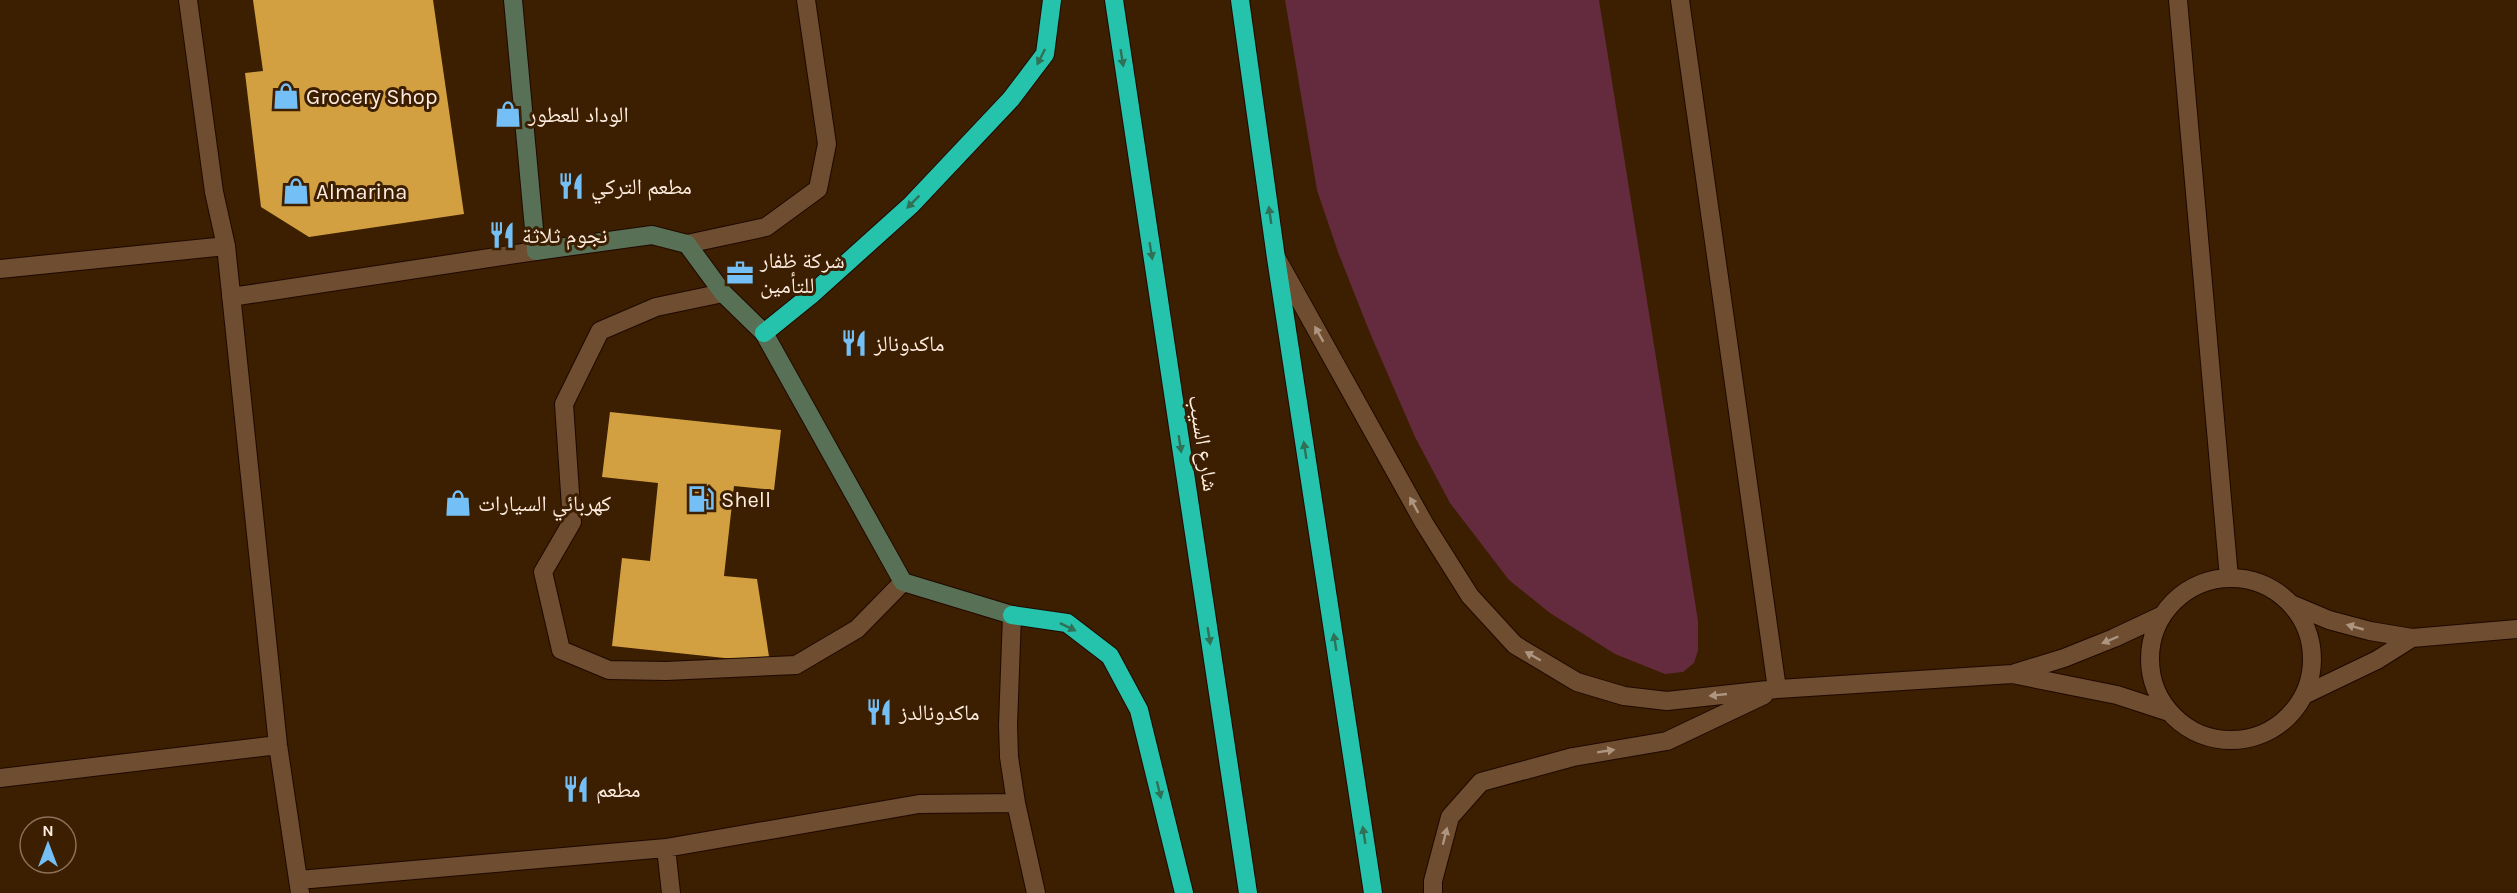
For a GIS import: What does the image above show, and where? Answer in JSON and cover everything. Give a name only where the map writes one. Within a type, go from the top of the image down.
[{"type":"highway","points":[[764,333],[811,295],[911,205],[1011,99],[1045,54],[1052,0]]},
{"type":"highway","name":"شارع السيب","points":[[1114,0],[1248,893]]},
{"type":"highway","points":[[1240,0],[1276,258],[1372,893]]},
{"type":"highway","points":[[1012,615],[1067,623],[1110,656],[1139,710],[1184,893]]},
{"type":"street","points":[[188,0],[214,192],[226,246],[278,745],[300,886],[666,848],[919,804],[1016,802]]},
{"type":"street","points":[[513,0],[536,251]]},
{"type":"street","points":[[231,297],[652,235],[687,244],[766,228],[819,189],[827,144],[806,0]]},
{"type":"street","points":[[1680,0],[1777,689]]},
{"type":"street","points":[[2178,0],[2229,578]]},
{"type":"street","points":[[687,244],[723,293],[764,333],[903,582],[1012,615],[1009,757],[1016,802],[1036,893]]},
{"type":"street","points":[[0,269],[226,246]]},
{"type":"street","points":[[1276,258],[1424,523],[1470,596],[1515,645],[1577,682],[1624,696],[1667,700],[1777,689],[2012,674],[2107,693],[2169,712]]},
{"type":"street","points":[[723,293],[656,307],[600,331],[564,404],[572,522],[543,572],[561,650],[609,670],[666,671],[796,665],[857,629],[903,582]]},
{"type":"street","points":[[2290,603],[2302,619],[2310,637],[2313,657],[2311,676],[2304,695],[2291,714],[2273,729],[2252,738],[2229,740],[2206,736],[2186,727],[2169,712],[2155,689],[2150,664],[2152,639],[2163,615],[2180,596],[2203,584],[2229,578],[2251,581],[2272,590],[2290,603],[2350,626],[2412,639],[2517,629]]},
{"type":"street","points":[[2012,674],[2094,646],[2163,615]]},
{"type":"street","points":[[2304,695],[2359,670],[2412,639]]},
{"type":"street","points":[[1433,893],[1433,881],[1450,817],[1482,782],[1573,757],[1667,741],[1777,689]]},
{"type":"street","points":[[0,778],[278,745]]},
{"type":"street","points":[[666,848],[670,893]]},
{"type":"shaded area","points":[[1285,0],[1599,0],[1698,621],[1698,650],[1694,663],[1683,672],[1665,674],[1615,654],[1550,613],[1509,580],[1450,503],[1415,437],[1370,333],[1338,252],[1317,190]]},
{"type":"building","points":[[253,0],[433,0],[464,214],[309,237],[261,207],[245,73],[263,71]]},
{"type":"building","points":[[610,412],[781,430],[774,490],[734,486],[724,576],[757,579],[770,663],[612,646],[622,558],[650,561],[658,483],[602,477]]},
{"type":"place","name":"Grocery Shop","points":[[286,96]]},
{"type":"place","name":"الوداد للعطور","points":[[508,114]]},
{"type":"place","name":"مطعم التركي","points":[[571,186]]},
{"type":"place","name":"Almarina","points":[[296,191]]},
{"type":"place","name":"نجوم ثلاثة","points":[[502,235]]},
{"type":"place","name":"شركة ظفار للتأمين","points":[[740,273]]},
{"type":"place","name":"ماكدونالز","points":[[854,343]]},
{"type":"place","name":"Shell","points":[[701,499]]},
{"type":"place","name":"كهربائي السيارات","points":[[458,503]]},
{"type":"place","name":"ماكدونالدز","points":[[879,712]]},
{"type":"place","name":"مطعم","points":[[576,789]]}]
